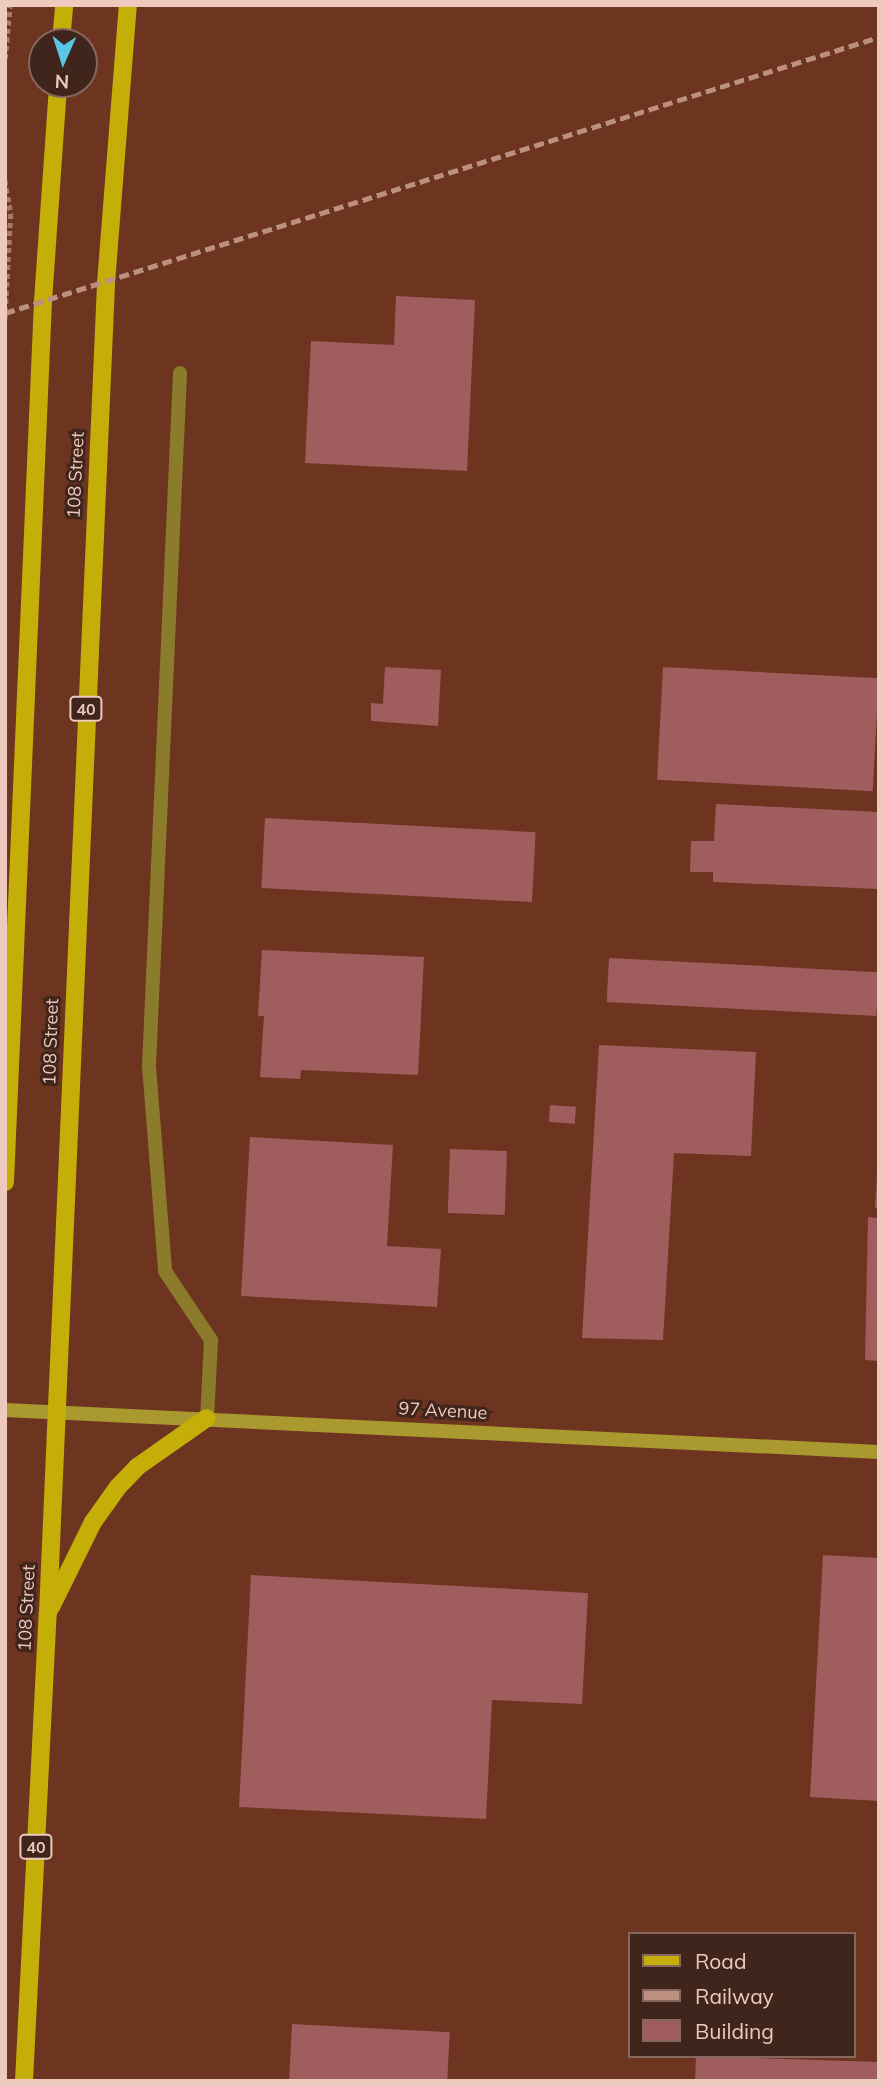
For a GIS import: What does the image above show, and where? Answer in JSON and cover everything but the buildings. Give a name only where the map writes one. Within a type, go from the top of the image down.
[{"type":"main road","points":[[62,28],[64,5]]},
{"type":"main road","name":"108 Street","points":[[24,2081],[48,1613],[106,283],[128,5]]},
{"type":"main road","points":[[5,1182],[43,301],[57,98]]},
{"type":"main road","points":[[48,1613],[93,1522],[118,1487],[137,1467],[207,1418]]},
{"type":"street","name":"97 Avenue","points":[[5,1410],[879,1452]]},
{"type":"lane","points":[[180,373],[149,1066],[165,1271],[211,1340],[207,1418]]},
{"type":"path","points":[[5,59],[10,5]]},
{"type":"path","points":[[5,180],[10,214],[5,321]]},
{"type":"railway","points":[[5,313],[879,37]]}]
